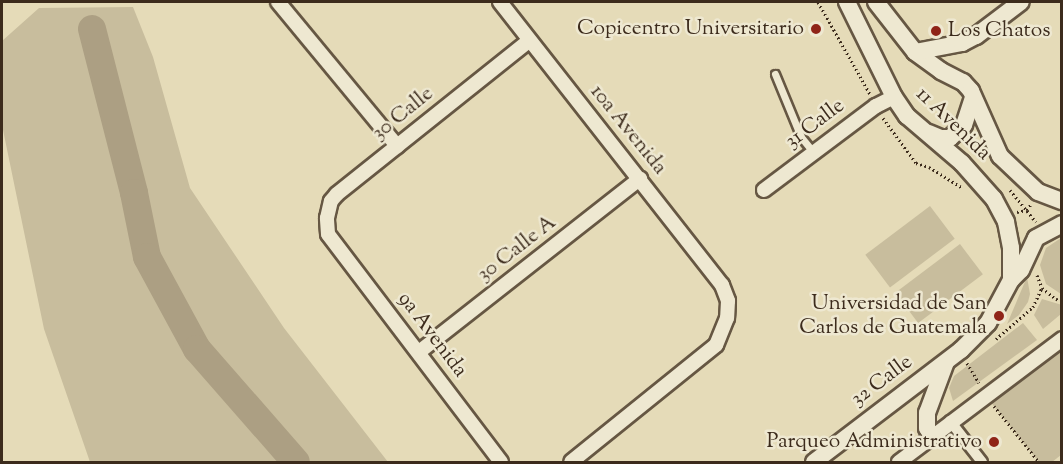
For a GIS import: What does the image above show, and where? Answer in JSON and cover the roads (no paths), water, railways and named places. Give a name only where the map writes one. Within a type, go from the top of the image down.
[{"type":"street","points":[[278,2],[397,146]]},
{"type":"street","name":"10a Avenida","points":[[500,2],[722,285],[728,301],[727,318],[716,345],[571,462]]},
{"type":"street","name":"11 Avenida","points":[[847,2],[894,97],[907,116],[967,168],[994,199],[1006,222],[1011,248],[1011,280]]},
{"type":"street","name":"11 Avenida","points":[[876,2],[915,52],[940,71],[963,82],[974,97],[997,153],[1038,192],[1062,201]]},
{"type":"street","points":[[915,52],[962,43],[976,36],[1021,2]]},
{"type":"street","name":"30 Calle","points":[[328,234],[327,218],[331,201],[529,40]]},
{"type":"street","name":"31 Calle","points":[[764,190],[876,106],[894,97]]},
{"type":"street","points":[[926,131],[941,138],[950,138],[964,125],[974,97]]},
{"type":"street","name":"30 Calle A","points":[[419,352],[640,179]]},
{"type":"street","name":"32 Calle","points":[[814,462],[961,350],[988,323],[1011,280],[1021,270],[1036,237],[1062,224]]},
{"type":"street","name":"9a Avenida","points":[[328,234],[501,462]]},
{"type":"street","points":[[899,462],[950,421],[1062,339]]},
{"type":"street","points":[[932,436],[927,429],[927,413],[946,362]]},
{"type":"street","points":[[950,421],[982,462]]},
{"type":"lane","points":[[775,74],[801,137],[814,153]]},
{"type":"waterway","points":[[92,29],[134,193],[147,257],[197,349],[296,462]]},
{"type":"place","name":"Copicentro Universitario","points":[[816,29]]},
{"type":"place","name":"Los Chatos","points":[[936,31]]},
{"type":"place","name":"Universidad de San Carlos de Guatemala","points":[[999,316]]},
{"type":"place","name":"Parqueo Administrativo","points":[[994,442]]}]
